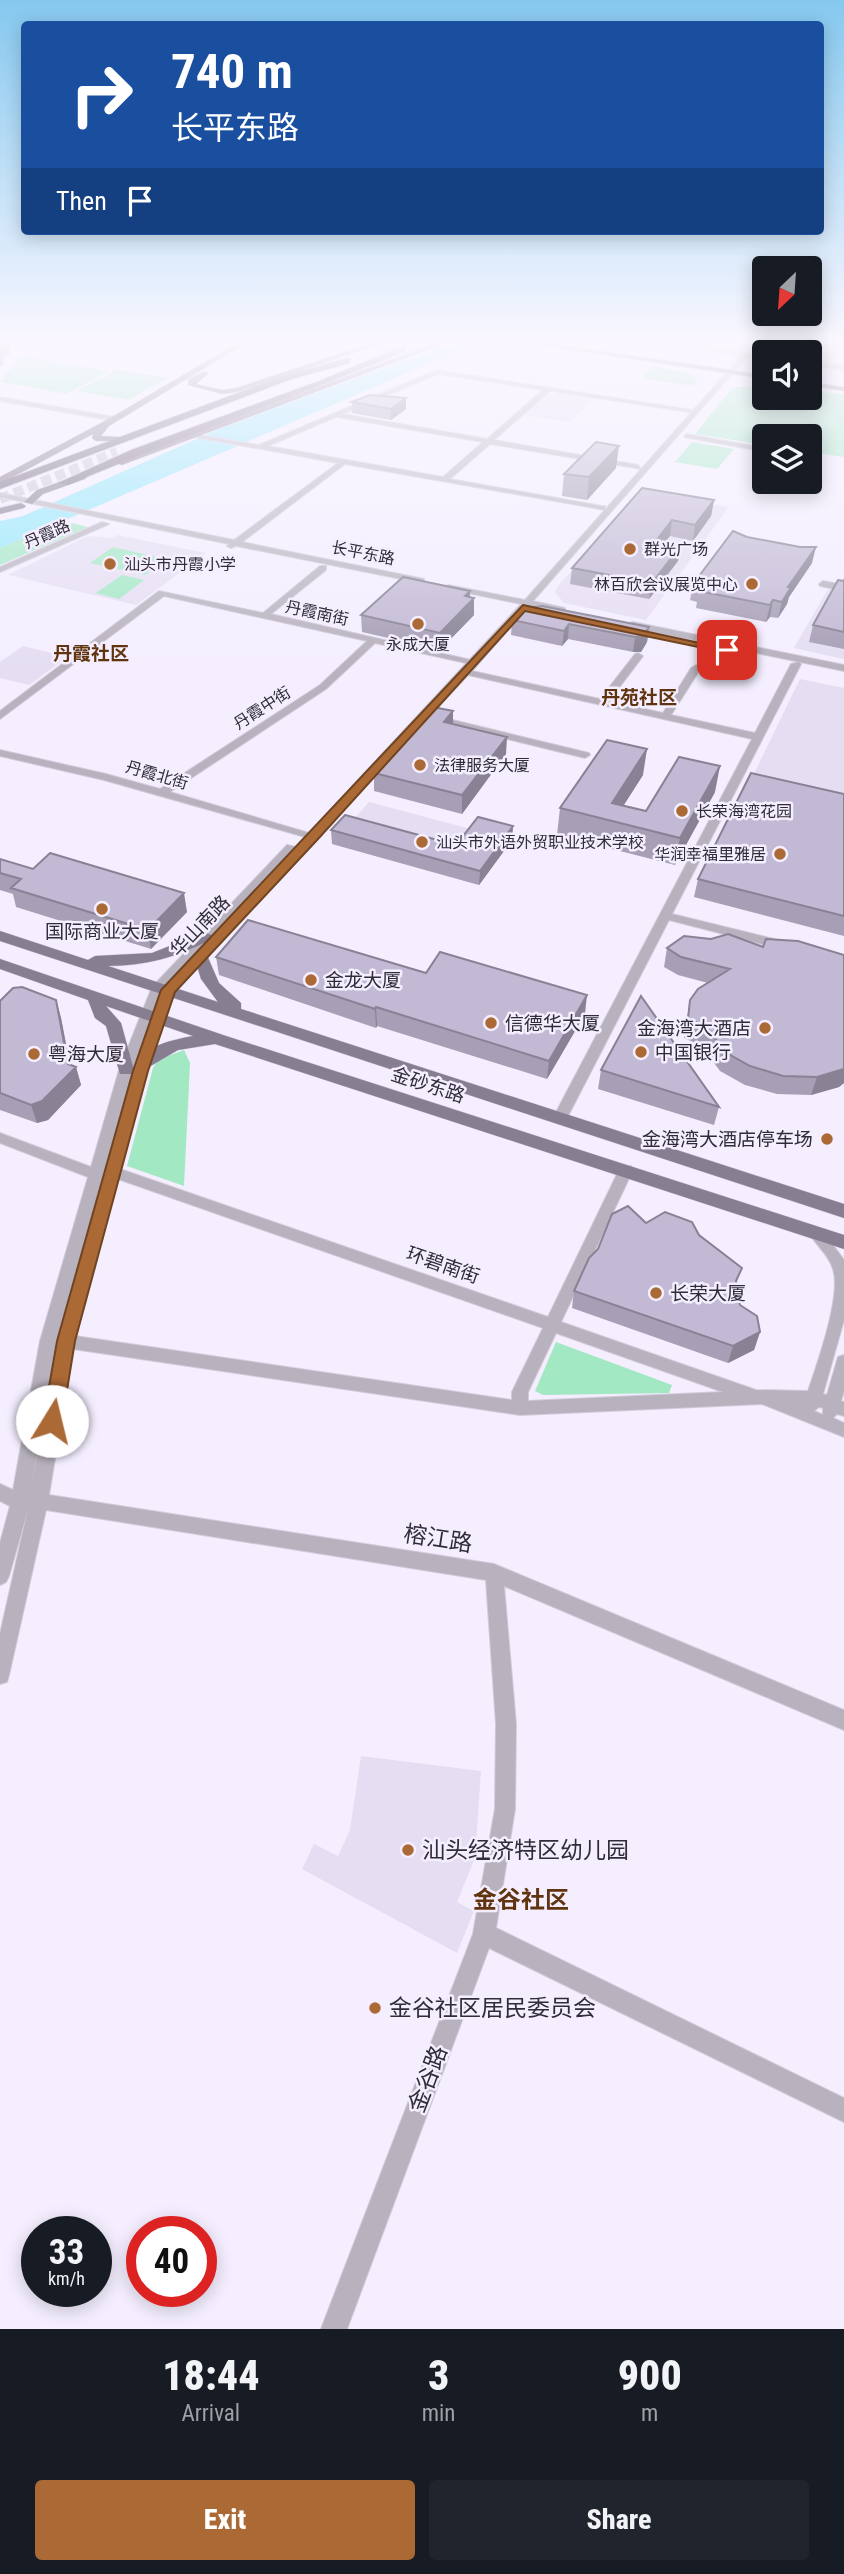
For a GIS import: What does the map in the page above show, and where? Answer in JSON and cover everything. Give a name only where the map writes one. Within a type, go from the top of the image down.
[{"type":"highway","points":[[0,484],[87,451]]},
{"type":"highway","points":[[64,483],[139,451]]},
{"type":"main road","points":[[0,484],[59,451]]},
{"type":"main road","points":[[0,510],[28,506],[40,492],[154,451]]},
{"type":"main road","name":"金砂东路","points":[[0,936],[844,1211]]},
{"type":"main road","points":[[66,957],[96,961],[154,958],[177,953],[205,937]]},
{"type":"main road","points":[[201,956],[206,978],[218,993],[250,1017]]},
{"type":"main road","name":"金砂东路","points":[[0,964],[216,1039],[844,1242]]},
{"type":"main road","points":[[94,996],[101,1014],[113,1023],[126,1070]]},
{"type":"main road","points":[[143,1063],[156,1052],[173,1045],[216,1039]]},
{"type":"street","points":[[288,451],[602,508]]},
{"type":"street","points":[[445,479],[477,451]]},
{"type":"street","points":[[544,451],[638,467]]},
{"type":"street","name":"华山南路","points":[[163,988],[201,956],[232,924],[424,717],[653,451]]},
{"type":"street","name":"华山南路","points":[[0,1675],[39,1501],[66,1341],[106,1173],[126,1070],[163,988],[205,937],[520,604],[656,451]]},
{"type":"street","points":[[232,546],[345,461]]},
{"type":"street","name":"长平东路","points":[[0,495],[28,506],[44,505],[81,516],[105,524],[232,546],[323,568],[432,586],[232,546],[81,516],[0,503]]},
{"type":"street","name":"丹霞路","points":[[0,570],[105,524]]},
{"type":"street","points":[[265,615],[323,568]]},
{"type":"street","points":[[823,584],[844,588]]},
{"type":"street","points":[[445,589],[578,614]]},
{"type":"street","name":"丹霞南街","points":[[0,716],[162,593],[466,660]]},
{"type":"street","points":[[520,604],[566,617]]},
{"type":"street","points":[[844,668],[623,626],[844,674]]},
{"type":"street","name":"丹霞中街","points":[[161,793],[323,687],[374,639]]},
{"type":"street","points":[[603,702],[638,656]]},
{"type":"street","points":[[561,1118],[666,916],[741,783],[758,737],[796,664]]},
{"type":"street","points":[[666,716],[696,668]]},
{"type":"street","points":[[465,672],[758,737]]},
{"type":"street","points":[[424,717],[585,755]]},
{"type":"street","name":"丹霞北街","points":[[0,753],[161,793],[304,834]]},
{"type":"street","points":[[666,916],[793,948]]},
{"type":"street","points":[[232,924],[246,928]]},
{"type":"street","name":"华山南路","points":[[0,1576],[20,1502],[48,1341],[143,1063],[151,1016]]},
{"type":"street","name":"环碧南街","points":[[0,1138],[551,1325],[844,1430]]},
{"type":"street","points":[[520,1408],[520,1392],[626,1170]]},
{"type":"street","points":[[809,1416],[843,1297],[842,1273],[836,1259],[816,1233]]},
{"type":"street","points":[[66,1341],[520,1408],[758,1397]]},
{"type":"street","points":[[827,1423],[838,1406],[844,1362]]},
{"type":"street","name":"环碧南街","points":[[758,1397],[814,1398],[838,1406]]},
{"type":"street","name":"榕江路","points":[[0,1492],[20,1502],[39,1501],[494,1573],[844,1720]]},
{"type":"street","name":"金谷路","points":[[334,2329],[484,1934],[505,1809],[506,1724],[494,1573]]},
{"type":"street","points":[[484,1934],[844,2110]]},
{"type":"shaded area","points":[[642,493],[729,507],[646,620],[564,603],[555,592],[558,586]]},
{"type":"shaded area","name":"汕头市丹霞小学","points":[[117,535],[206,553],[136,605],[8,575],[88,536],[112,538]]},
{"type":"shaded area","points":[[828,589],[844,592],[844,659],[794,648]]},
{"type":"shaded area","points":[[23,646],[67,657],[29,685],[0,678],[0,662]]},
{"type":"shaded area","points":[[800,679],[844,688],[844,804],[750,782]]},
{"type":"shaded area","name":"汕头市外语外贸职业技术学校","points":[[369,802],[512,840],[479,885],[332,844]]},
{"type":"shaded area","name":"汕头经济特区幼儿园","points":[[361,1756],[481,1771],[475,1858],[457,1902],[474,1911],[457,1953],[302,1869],[314,1844],[338,1856],[350,1830]]},
{"type":"green space","points":[[685,451],[733,451],[717,469],[675,462]]},
{"type":"green space","points":[[822,451],[844,451],[844,457],[822,454]]},
{"type":"green space","points":[[63,521],[88,527],[0,565],[0,548]]},
{"type":"green space","points":[[113,547],[166,559],[145,575],[90,563]]},
{"type":"green space","points":[[122,575],[144,580],[119,599],[96,593]]},
{"type":"green space","points":[[184,1050],[190,1063],[184,1186],[127,1166],[153,1068],[158,1060]]},
{"type":"green space","points":[[556,1342],[672,1385],[669,1393],[543,1395],[535,1391]]},
{"type":"water","points":[[170,451],[226,451],[0,548],[0,521],[23,516]]},
{"type":"building","points":[[587,451],[614,451],[589,477],[564,474]]},
{"type":"building","name":"群光广场","points":[[642,488],[714,500],[695,525],[672,520],[656,541],[681,545],[652,583],[572,568]]},
{"type":"building","name":"林百欣会议展览中心","points":[[733,531],[747,537],[800,547],[816,547],[788,587],[791,587],[782,602],[773,600],[770,605],[699,591],[703,586],[693,584]]},
{"type":"building","points":[[403,577],[470,591],[465,596],[474,598],[440,633],[361,615]]},
{"type":"building","points":[[838,580],[844,580],[844,632],[813,625]]},
{"type":"building","points":[[542,606],[649,627],[643,636],[635,637],[569,624],[564,631],[512,620],[522,609]]},
{"type":"building","points":[[433,707],[453,711],[444,722],[507,737],[462,795],[374,773]]},
{"type":"building","points":[[607,740],[647,749],[612,803],[646,811],[679,757],[720,766],[680,838],[560,808]]},
{"type":"building","name":"华润幸福里雅居","points":[[751,773],[844,794],[844,916],[698,879]]},
{"type":"building","points":[[345,815],[456,845],[478,817],[513,826],[480,871],[331,830]]},
{"type":"building","points":[[50,853],[184,893],[148,930],[11,888],[21,879],[0,873],[0,859],[33,869]]},
{"type":"building","points":[[248,920],[426,973],[440,952],[587,995],[549,1061],[376,1007],[375,1009],[216,957]]},
{"type":"building","name":"金海湾大酒店","points":[[728,934],[763,947],[766,939],[798,941],[844,955],[844,1069],[817,1077],[783,1076],[750,1066],[725,1052],[707,1027],[688,1019],[690,1000],[698,989],[730,969],[681,957],[667,948],[684,936],[711,939]]},
{"type":"building","name":"粤海大厦","points":[[22,987],[56,1000],[68,1064],[76,1067],[42,1101],[31,1105],[0,1093],[0,1001],[13,988]]},
{"type":"building","points":[[641,996],[719,1107],[601,1070]]},
{"type":"building","name":"长荣大厦","points":[[628,1206],[646,1223],[665,1212],[692,1222],[699,1235],[742,1268],[736,1281],[740,1305],[757,1316],[760,1332],[733,1346],[574,1291],[589,1258],[598,1249],[612,1214]]},
{"type":"tunnel","points":[[0,499],[117,452]]},
{"type":"place","name":"群光广场","points":[[630,549]]},
{"type":"place","name":"汕头市丹霞小学","points":[[110,564]]},
{"type":"place","name":"林百欣会议展览中心","points":[[752,584]]},
{"type":"place","name":"永成大厦","points":[[418,624]]},
{"type":"place","name":"法律服务大厦","points":[[420,765]]},
{"type":"place","name":"长荣海湾花园","points":[[682,811]]},
{"type":"place","name":"汕头市外语外贸职业技术学校","points":[[422,842]]},
{"type":"place","name":"华润幸福里雅居","points":[[780,854]]},
{"type":"place","name":"国际商业大厦","points":[[102,909]]},
{"type":"place","name":"金龙大厦","points":[[311,980]]},
{"type":"place","name":"信德华大厦","points":[[491,1023]]},
{"type":"place","name":"金海湾大酒店","points":[[765,1028]]},
{"type":"place","name":"中国银行","points":[[641,1052]]},
{"type":"place","name":"粤海大厦","points":[[34,1054]]},
{"type":"place","name":"金海湾大酒店停车场","points":[[827,1139]]},
{"type":"place","name":"长荣大厦","points":[[656,1293]]},
{"type":"place","name":"汕头经济特区幼儿园","points":[[408,1850]]},
{"type":"place","name":"金谷社区居民委员会","points":[[375,2008]]},
{"type":"district","name":"丹霞社区","points":[[91,653]]},
{"type":"district","name":"丹苑社区","points":[[639,697]]},
{"type":"district","name":"金谷社区","points":[[521,1900]]},
{"type":"route","points":[[52,1421],[66,1341],[140,1071],[168,990],[314,836],[523,608],[727,650]]}]
